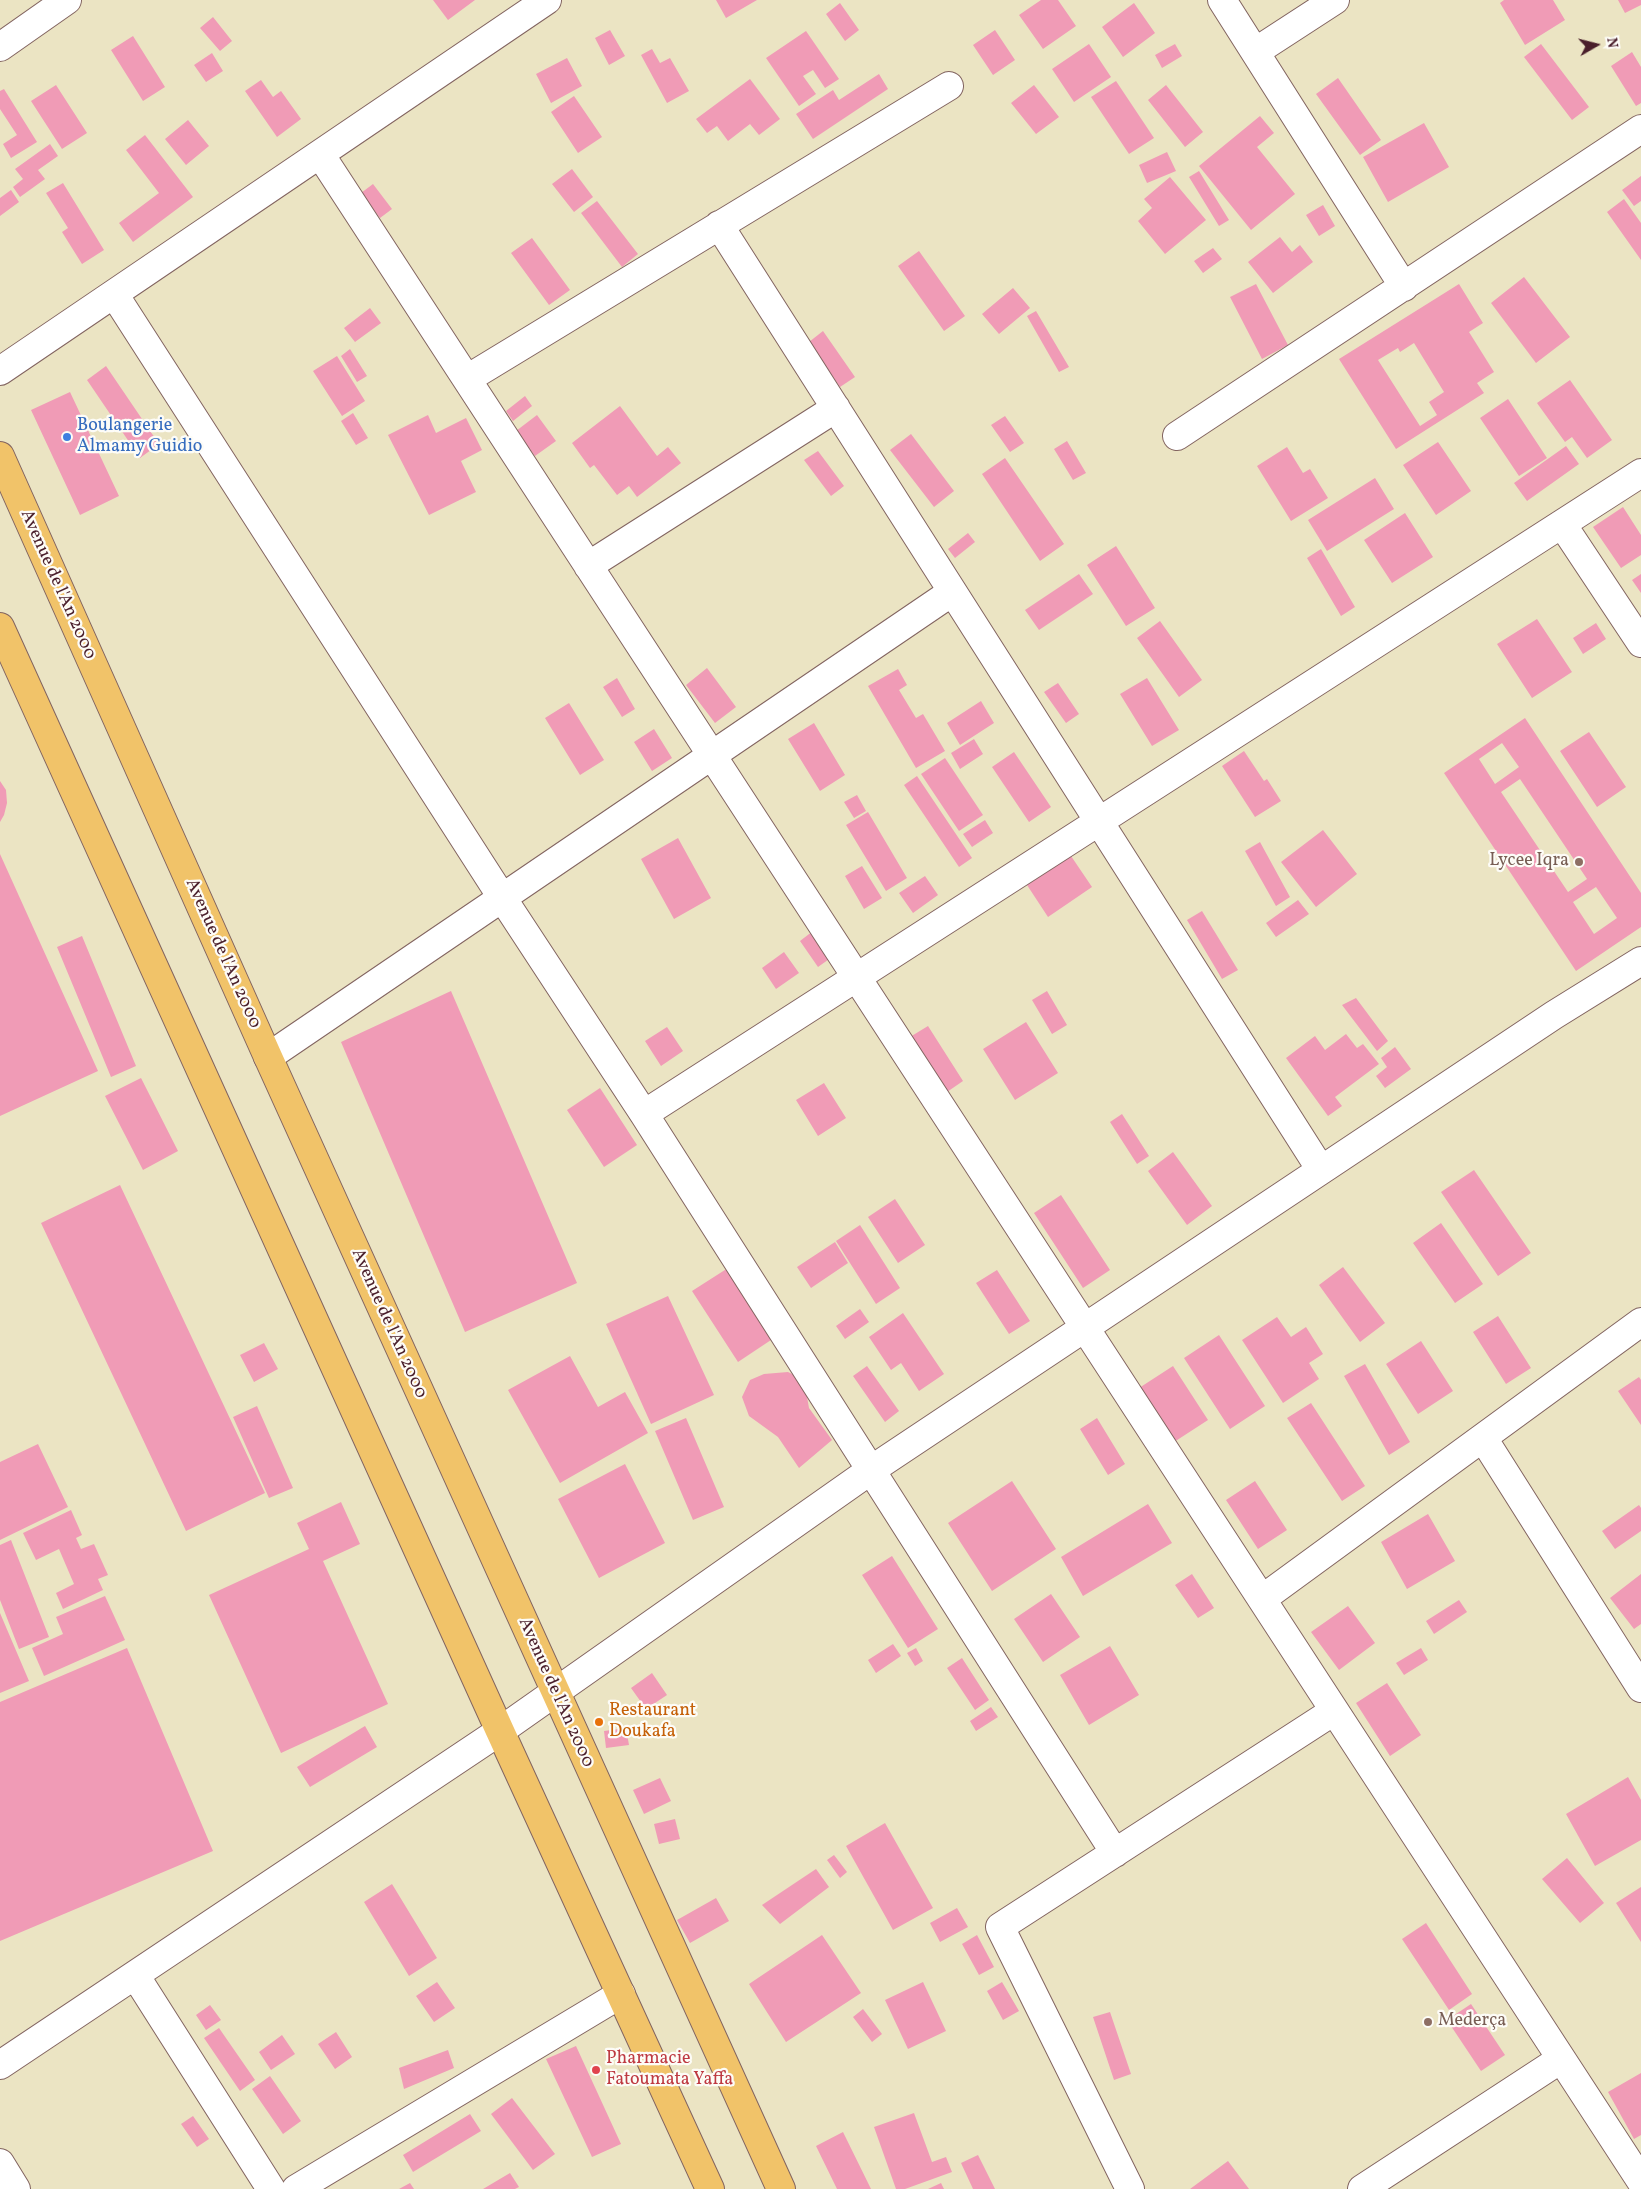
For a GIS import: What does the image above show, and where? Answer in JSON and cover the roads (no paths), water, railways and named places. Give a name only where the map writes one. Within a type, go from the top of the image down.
[{"type":"main road","name":"Avenue de l'An 2000","points":[[0,456],[268,1057],[781,2189]]},
{"type":"main road","points":[[0,627],[500,1731],[710,2189]]},
{"type":"street","points":[[0,47],[67,0]]},
{"type":"street","points":[[0,371],[547,0]]},
{"type":"street","points":[[1222,0],[1404,286]]},
{"type":"street","points":[[1254,52],[1335,0]]},
{"type":"street","points":[[467,379],[949,86]]},
{"type":"street","points":[[1177,436],[1641,129]]},
{"type":"street","points":[[320,154],[1641,2181]]},
{"type":"street","points":[[719,225],[1321,1170]]},
{"type":"street","points":[[114,294],[503,899],[644,1114],[1115,1852]]},
{"type":"street","points":[[588,566],[836,408]]},
{"type":"street","points":[[644,1114],[1641,473]]},
{"type":"street","points":[[1562,524],[1641,643]]},
{"type":"street","points":[[268,1057],[952,592]]},
{"type":"street","points":[[0,2065],[500,1731],[870,1470],[1554,1015],[1641,961]]},
{"type":"street","points":[[1262,1599],[1641,1322]]},
{"type":"street","points":[[1483,1438],[1641,1688]]},
{"type":"street","points":[[1130,2189],[1000,1927],[1334,1711]]},
{"type":"street","points":[[135,1975],[271,2189]]},
{"type":"street","points":[[296,2189],[621,1994]]},
{"type":"street","points":[[1362,2189],[1561,2059]]},
{"type":"street","points":[[0,2163],[16,2189]]},
{"type":"place","name":"Boulangerie Almamy Guidio","points":[[67,437]]},
{"type":"place","name":"Lycee Iqra","points":[[1579,862]]},
{"type":"place","name":"Restaurant Doukafa","points":[[599,1722]]},
{"type":"place","name":"Mederça","points":[[1428,2022]]},
{"type":"place","name":"Pharmacie Fatoumata Yaffa","points":[[596,2070]]}]
